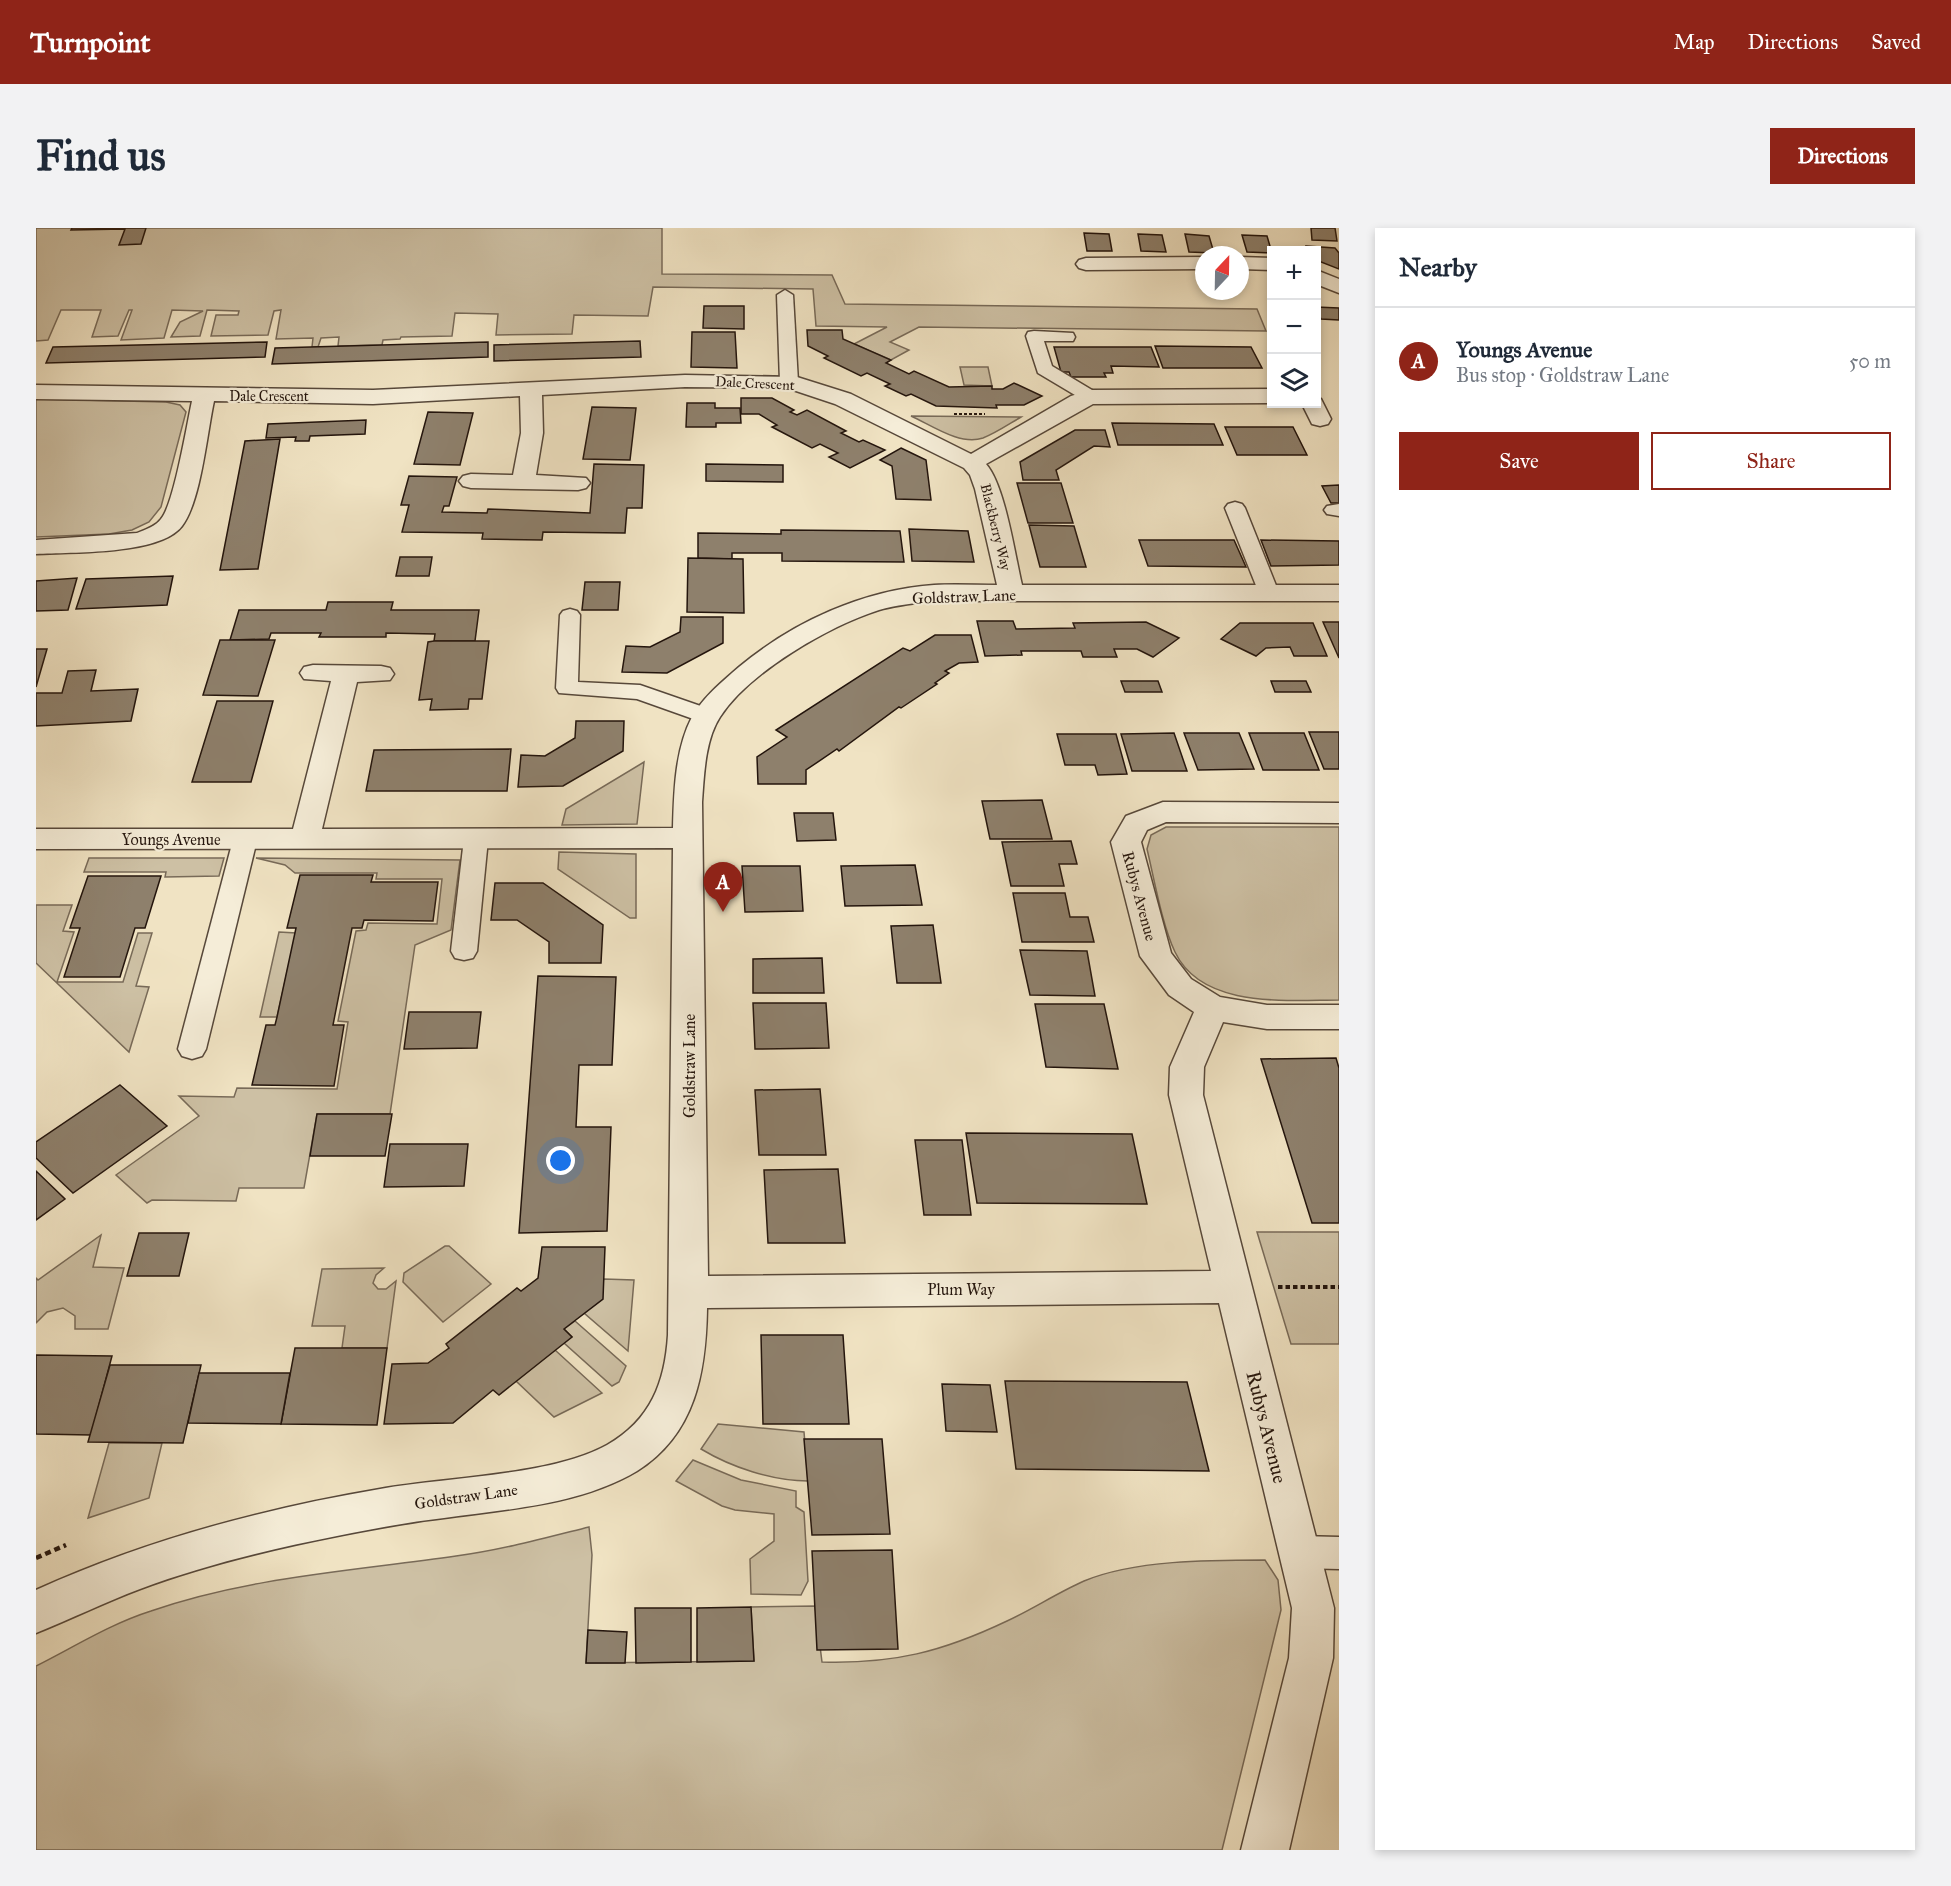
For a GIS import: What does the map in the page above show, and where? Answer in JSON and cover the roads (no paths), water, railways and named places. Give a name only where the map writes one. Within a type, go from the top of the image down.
[{"type":"street","points":[[1086,264],[1195,263]]},
{"type":"street","points":[[1249,263],[1267,264]]},
{"type":"street","points":[[1321,278],[1339,287]]},
{"type":"street","name":"Dale Crescent","points":[[36,392],[373,397],[685,381],[789,382],[843,399],[972,463]]},
{"type":"street","points":[[523,482],[532,433],[531,390]]},
{"type":"street","points":[[36,547],[140,540],[158,534],[172,523],[182,501],[204,395]]},
{"type":"street","points":[[972,463],[1091,397],[1267,396]]},
{"type":"street","name":"Blackberry Way","points":[[972,463],[981,473],[987,489],[1012,594]]},
{"type":"street","points":[[471,481],[578,483]]},
{"type":"street","name":"Goldstraw Lane","points":[[36,1612],[78,1592],[167,1560],[253,1535],[420,1501],[566,1479],[612,1463],[642,1444],[663,1420],[678,1395],[686,1366],[689,1292],[691,770],[706,716],[734,684],[758,664],[800,636],[850,613],[891,599],[933,593],[1339,593]]},
{"type":"street","points":[[314,673],[381,674]]},
{"type":"street","points":[[305,840],[346,674]]},
{"type":"street","name":"Rubys Avenue","points":[[1339,813],[1163,812],[1136,823],[1126,842],[1156,956],[1179,987],[1212,1008],[1267,1017],[1339,1017]]},
{"type":"street","name":"Youngs Avenue","points":[[36,839],[689,838]]},
{"type":"street","name":"Rubys Avenue","points":[[1212,1008],[1187,1067],[1186,1095],[1232,1287],[1319,1552],[1311,1658],[1265,1850]]},
{"type":"street","name":"Plum Way","points":[[689,1292],[1232,1287]]},
{"type":"lane","points":[[785,295],[789,382]]},
{"type":"lane","points":[[1067,337],[1034,336],[1044,369],[1091,397]]},
{"type":"lane","points":[[1235,508],[1269,593]]},
{"type":"lane","points":[[570,615],[567,688],[640,692],[706,716]]},
{"type":"lane","points":[[464,951],[477,839]]},
{"type":"lane","points":[[192,1049],[245,840]]},
{"type":"place","name":"Youngs Avenue","points":[[723,912]]}]
